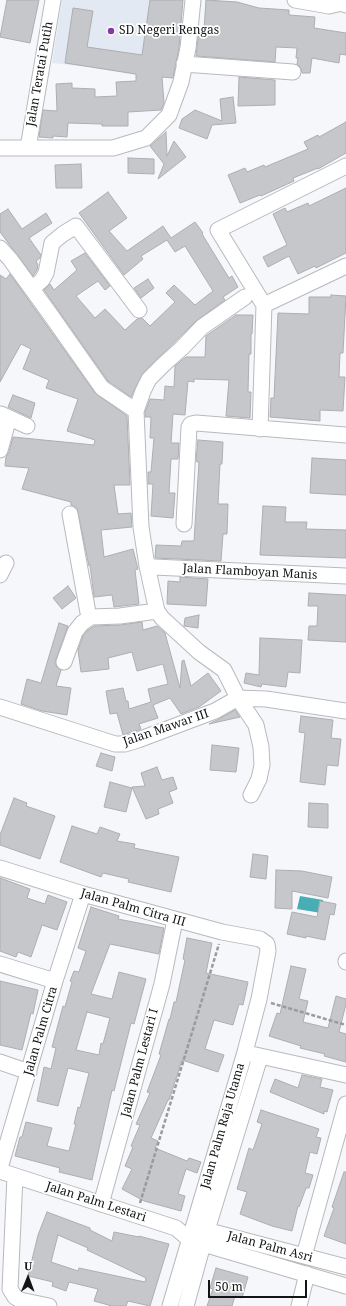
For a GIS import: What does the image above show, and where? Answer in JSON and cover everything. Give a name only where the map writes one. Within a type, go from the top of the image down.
[{"type":"street","name":"Jalan Teratai Putih","points":[[28,148],[53,0]]},
{"type":"street","points":[[0,148],[113,148],[146,138],[169,115],[181,82],[188,48],[193,0]]},
{"type":"street","points":[[295,0],[329,6],[344,3]]},
{"type":"street","points":[[184,64],[292,72]]},
{"type":"street","points":[[260,429],[264,305],[218,230],[346,166]]},
{"type":"street","points":[[32,289],[42,280],[46,273],[52,243],[76,226],[139,310]]},
{"type":"street","points":[[1,251],[32,289],[102,388],[136,411]]},
{"type":"street","points":[[264,305],[346,266]]},
{"type":"street","points":[[245,297],[202,327],[149,379],[140,396],[136,411],[141,527],[147,566],[157,611],[162,618],[199,652],[224,670],[238,698],[256,725],[261,747],[262,765],[259,779],[251,795]]},
{"type":"street","points":[[0,450],[4,416],[27,426]]},
{"type":"street","points":[[184,524],[191,424],[346,435]]},
{"type":"street","points":[[70,514],[90,618]]},
{"type":"street","name":"Jalan Flamboyan Manis","points":[[154,567],[346,576]]},
{"type":"street","points":[[64,662],[75,632],[82,623],[90,618],[96,616],[120,616],[157,611]]},
{"type":"street","points":[[238,698],[266,699],[346,711]]},
{"type":"street","name":"Jalan Mawar III","points":[[0,707],[115,744],[125,744],[215,710],[238,698]]},
{"type":"street","name":"Jalan Palm Citra III","points":[[0,868],[83,894],[175,920],[222,932],[260,939],[267,944]]},
{"type":"street","name":"Jalan Palm Citra","points":[[0,1170],[55,981],[83,894]]},
{"type":"street","name":"Jalan Palm Lestari I","points":[[101,1204],[162,984],[175,920]]},
{"type":"street","name":"Jalan Palm Raja Utama","points":[[186,1306],[199,1235],[259,999],[268,951],[267,944]]},
{"type":"street","points":[[0,964],[55,981]]},
{"type":"street","points":[[245,1052],[260,1057],[346,1075]]},
{"type":"street","name":"Jalan Palm Raja Utama","points":[[170,1306],[199,1235],[260,1057]]},
{"type":"street","points":[[0,1062],[29,1072]]},
{"type":"street","points":[[304,1256],[339,1155],[346,1104]]},
{"type":"street","name":"Jalan Palm Lestari","points":[[0,1170],[199,1235]]},
{"type":"street","points":[[15,1176],[10,1289],[15,1297],[20,1300],[49,1306]]},
{"type":"street","name":"Jalan Palm Asri","points":[[199,1235],[304,1256],[346,1267]]},
{"type":"street","name":"Jalan Palm Asri","points":[[199,1235],[307,1274],[346,1286]]},
{"type":"street","name":"Jalan Palm Asri","points":[[298,1306],[307,1274]]},
{"type":"path","points":[[136,1215],[222,932]]},
{"type":"path","points":[[259,999],[346,1025]]},
{"type":"shaded area","name":"SD Negeri Rengas","points":[[62,0],[168,0],[158,79],[89,67],[52,63]]},
{"type":"water","points":[[300,896],[323,900],[321,913],[297,909]]},
{"type":"building","points":[[7,0],[39,0],[30,43],[0,37]]},
{"type":"building","points":[[150,0],[183,0],[179,47],[173,78],[162,77],[164,103],[161,110],[128,112],[128,126],[102,126],[102,124],[68,123],[67,137],[39,137],[43,110],[57,111],[56,84],[72,83],[72,88],[95,89],[95,97],[117,96],[116,82],[136,81],[136,74],[65,63],[73,8],[93,11],[87,47],[142,55]]},
{"type":"building","points":[[206,0],[237,2],[259,8],[289,10],[289,15],[315,17],[314,28],[346,33],[346,55],[340,54],[339,63],[312,58],[310,73],[302,73],[301,68],[297,64],[297,48],[276,47],[275,62],[196,56],[199,30],[204,30]]},
{"type":"building","points":[[239,77],[275,80],[275,105],[238,106]]},
{"type":"building","points":[[233,97],[236,123],[212,125],[207,139],[179,128],[182,119],[195,110],[222,121],[220,99]]},
{"type":"building","points":[[346,122],[346,153],[318,169],[293,178],[294,181],[261,196],[260,195],[240,203],[228,175],[245,168],[247,172],[264,165],[265,167],[308,149],[304,142],[318,135],[319,137]]},
{"type":"building","points":[[166,132],[167,156],[174,141],[186,157],[158,179],[164,164],[150,146]]},
{"type":"building","points":[[128,158],[154,159],[154,174],[128,173]]},
{"type":"building","points":[[81,164],[82,188],[56,188],[55,165]]},
{"type":"building","points":[[346,188],[346,253],[316,268],[315,266],[298,274],[289,256],[268,267],[263,257],[287,245],[273,214],[285,208],[287,212],[308,203],[309,206]]},
{"type":"building","points":[[108,192],[127,218],[109,231],[127,251],[163,226],[171,238],[195,222],[229,278],[232,276],[238,287],[223,297],[225,300],[196,321],[143,373],[131,397],[108,381],[44,290],[50,284],[54,290],[77,270],[71,261],[85,253],[110,286],[105,290],[98,281],[76,296],[95,318],[105,309],[125,330],[137,319],[142,318],[150,326],[175,302],[166,293],[174,285],[195,305],[213,291],[185,246],[175,252],[167,240],[141,256],[143,259],[124,275],[79,213]]},
{"type":"building","points":[[8,209],[22,229],[46,213],[52,223],[29,238],[41,255],[36,261],[38,265],[37,270],[33,276],[0,232],[0,214]]},
{"type":"building","points":[[10,274],[95,393],[127,416],[130,485],[114,485],[118,514],[131,513],[132,527],[101,530],[104,557],[133,549],[138,569],[135,570],[139,604],[114,607],[112,595],[94,597],[90,565],[89,566],[77,508],[71,505],[71,502],[22,489],[29,468],[5,466],[6,457],[13,437],[94,445],[95,440],[67,431],[78,399],[46,388],[49,380],[23,369],[31,349],[21,344],[0,382],[0,275],[6,279]]},
{"type":"building","points":[[148,279],[154,288],[141,298],[134,288]]},
{"type":"building","points":[[331,295],[346,296],[343,353],[340,353],[339,377],[345,377],[343,411],[320,410],[320,421],[270,417],[271,398],[274,398],[278,313],[309,314],[309,297],[331,297]]},
{"type":"building","points":[[236,315],[253,315],[251,354],[249,354],[248,392],[251,392],[250,418],[226,416],[229,380],[194,379],[194,382],[188,381],[185,415],[173,414],[171,443],[179,443],[178,459],[171,459],[169,493],[175,493],[173,518],[151,516],[153,484],[148,484],[148,472],[151,472],[154,438],[150,438],[151,417],[145,417],[145,412],[150,399],[164,400],[165,386],[174,387],[175,366],[186,357],[205,357],[206,336]]},
{"type":"building","points":[[13,395],[35,403],[31,418],[8,407]]},
{"type":"building","points":[[198,440],[223,442],[222,464],[220,464],[218,504],[228,504],[227,534],[223,534],[221,561],[155,558],[156,545],[181,546],[182,541],[194,541],[199,462],[196,460]]},
{"type":"building","points":[[312,458],[346,460],[346,495],[310,493]]},
{"type":"building","points":[[263,506],[286,507],[285,522],[307,522],[306,529],[346,530],[346,558],[260,555]]},
{"type":"building","points":[[180,577],[208,579],[206,606],[167,604],[168,581],[180,582]]},
{"type":"building","points":[[68,586],[76,598],[62,609],[53,598]]},
{"type":"building","points":[[309,593],[346,595],[346,642],[308,640],[309,626],[317,626],[318,606],[308,606]]},
{"type":"building","points":[[199,615],[198,628],[184,626],[185,618]]},
{"type":"building","points":[[142,622],[143,630],[157,626],[165,633],[180,688],[182,661],[184,660],[191,686],[208,673],[221,691],[199,707],[181,714],[170,698],[153,705],[158,718],[139,724],[141,729],[123,735],[117,713],[110,714],[106,691],[123,688],[126,701],[128,701],[129,709],[151,702],[148,689],[168,684],[163,664],[137,671],[132,652],[108,658],[109,669],[81,672],[78,650],[83,636],[94,626]]},
{"type":"building","points":[[59,623],[68,626],[55,663],[61,670],[56,686],[71,688],[67,715],[42,711],[21,704],[27,679],[41,683]]},
{"type":"building","points":[[260,638],[302,640],[300,673],[288,672],[286,687],[262,684],[261,687],[244,683],[246,673],[259,675]]},
{"type":"building","points":[[235,710],[240,717],[209,724],[219,719]]},
{"type":"building","points":[[301,716],[333,720],[331,738],[341,739],[338,766],[327,765],[325,785],[300,782],[305,733],[299,732]]},
{"type":"building","points":[[212,745],[239,748],[236,772],[210,770]]},
{"type":"building","points":[[101,753],[115,757],[112,771],[96,766]]},
{"type":"building","points":[[157,767],[162,780],[173,777],[177,789],[169,792],[173,803],[158,809],[159,814],[146,819],[132,787],[145,786],[141,773]]},
{"type":"building","points":[[110,782],[132,788],[126,812],[104,807]]},
{"type":"building","points":[[14,798],[27,803],[26,806],[55,816],[40,859],[0,845],[0,835]]},
{"type":"building","points":[[309,803],[328,804],[328,828],[308,827]]},
{"type":"building","points":[[72,826],[97,834],[100,827],[120,834],[117,841],[135,844],[134,848],[179,857],[171,892],[128,882],[129,879],[103,873],[101,877],[60,862]]},
{"type":"building","points":[[253,854],[268,856],[266,879],[250,877]]},
{"type":"building","points":[[276,870],[302,871],[332,877],[328,898],[292,891],[292,909],[275,908]]},
{"type":"building","points":[[0,878],[30,889],[27,898],[45,904],[48,895],[67,902],[57,930],[42,925],[31,957],[18,952],[16,957],[0,951]]},
{"type":"building","points":[[320,901],[336,904],[334,915],[330,914],[325,940],[287,934],[292,912],[317,917]]},
{"type":"building","points":[[91,907],[119,916],[118,919],[164,928],[159,954],[110,944],[91,994],[112,999],[119,972],[146,979],[134,1024],[131,1023],[114,1091],[112,1090],[92,1180],[59,1172],[60,1168],[15,1156],[26,1122],[52,1128],[47,1146],[69,1151],[76,1124],[74,1124],[78,1107],[80,1108],[89,1073],[68,1068],[58,1106],[37,1101],[44,1067],[51,1069],[56,1048],[52,1047],[63,1006],[65,1007],[72,982],[70,981],[74,971],[79,972],[86,951],[78,948]],"holes":[[[87,1012],[110,1018],[103,1044],[101,1043],[99,1055],[76,1050]]]},
{"type":"building","points":[[187,938],[212,943],[206,973],[248,982],[243,1005],[239,1004],[233,1025],[214,1020],[205,1049],[224,1055],[218,1072],[182,1060],[169,1100],[151,1138],[158,1141],[155,1148],[187,1161],[189,1158],[201,1162],[197,1173],[186,1169],[178,1194],[185,1196],[181,1211],[144,1201],[122,1189],[132,1169],[125,1166],[133,1147],[131,1146],[140,1125],[136,1124],[150,1093],[147,1092],[161,1055],[159,1054],[174,1002],[176,1002],[185,960],[183,959]]},
{"type":"building","points":[[291,966],[306,969],[299,999],[308,1001],[303,1022],[328,1028],[336,996],[346,999],[339,1032],[346,1034],[346,1062],[324,1056],[325,1054],[300,1048],[301,1046],[269,1036],[277,1013],[280,1014]]},
{"type":"building","points":[[0,981],[38,990],[33,1014],[31,1013],[22,1050],[0,1045]]},
{"type":"building","points":[[302,1075],[322,1079],[320,1087],[333,1090],[327,1112],[324,1111],[324,1114],[270,1092],[275,1079],[298,1088]]},
{"type":"building","points":[[261,1110],[319,1129],[316,1137],[321,1138],[317,1154],[310,1152],[305,1173],[313,1175],[309,1188],[306,1188],[299,1207],[298,1206],[292,1231],[272,1226],[240,1214],[247,1192],[237,1189],[249,1148],[253,1150],[262,1124],[257,1122]]},
{"type":"building","points":[[344,1172],[346,1172],[346,1244],[324,1236]]},
{"type":"building","points":[[47,1212],[90,1228],[90,1230],[112,1241],[114,1232],[139,1236],[169,1244],[150,1306],[128,1301],[126,1306],[112,1306],[94,1301],[98,1289],[69,1282],[66,1291],[52,1286],[53,1282],[28,1276],[38,1235]],"holes":[[[58,1235],[88,1248],[87,1250],[146,1278],[145,1282],[79,1268],[78,1271],[51,1262]]]},
{"type":"building","points":[[216,1268],[248,1277],[242,1298],[235,1296],[232,1306],[207,1306],[213,1289],[210,1288]]},
{"type":"place","name":"SD Negeri Rengas","points":[[111,31]]}]
